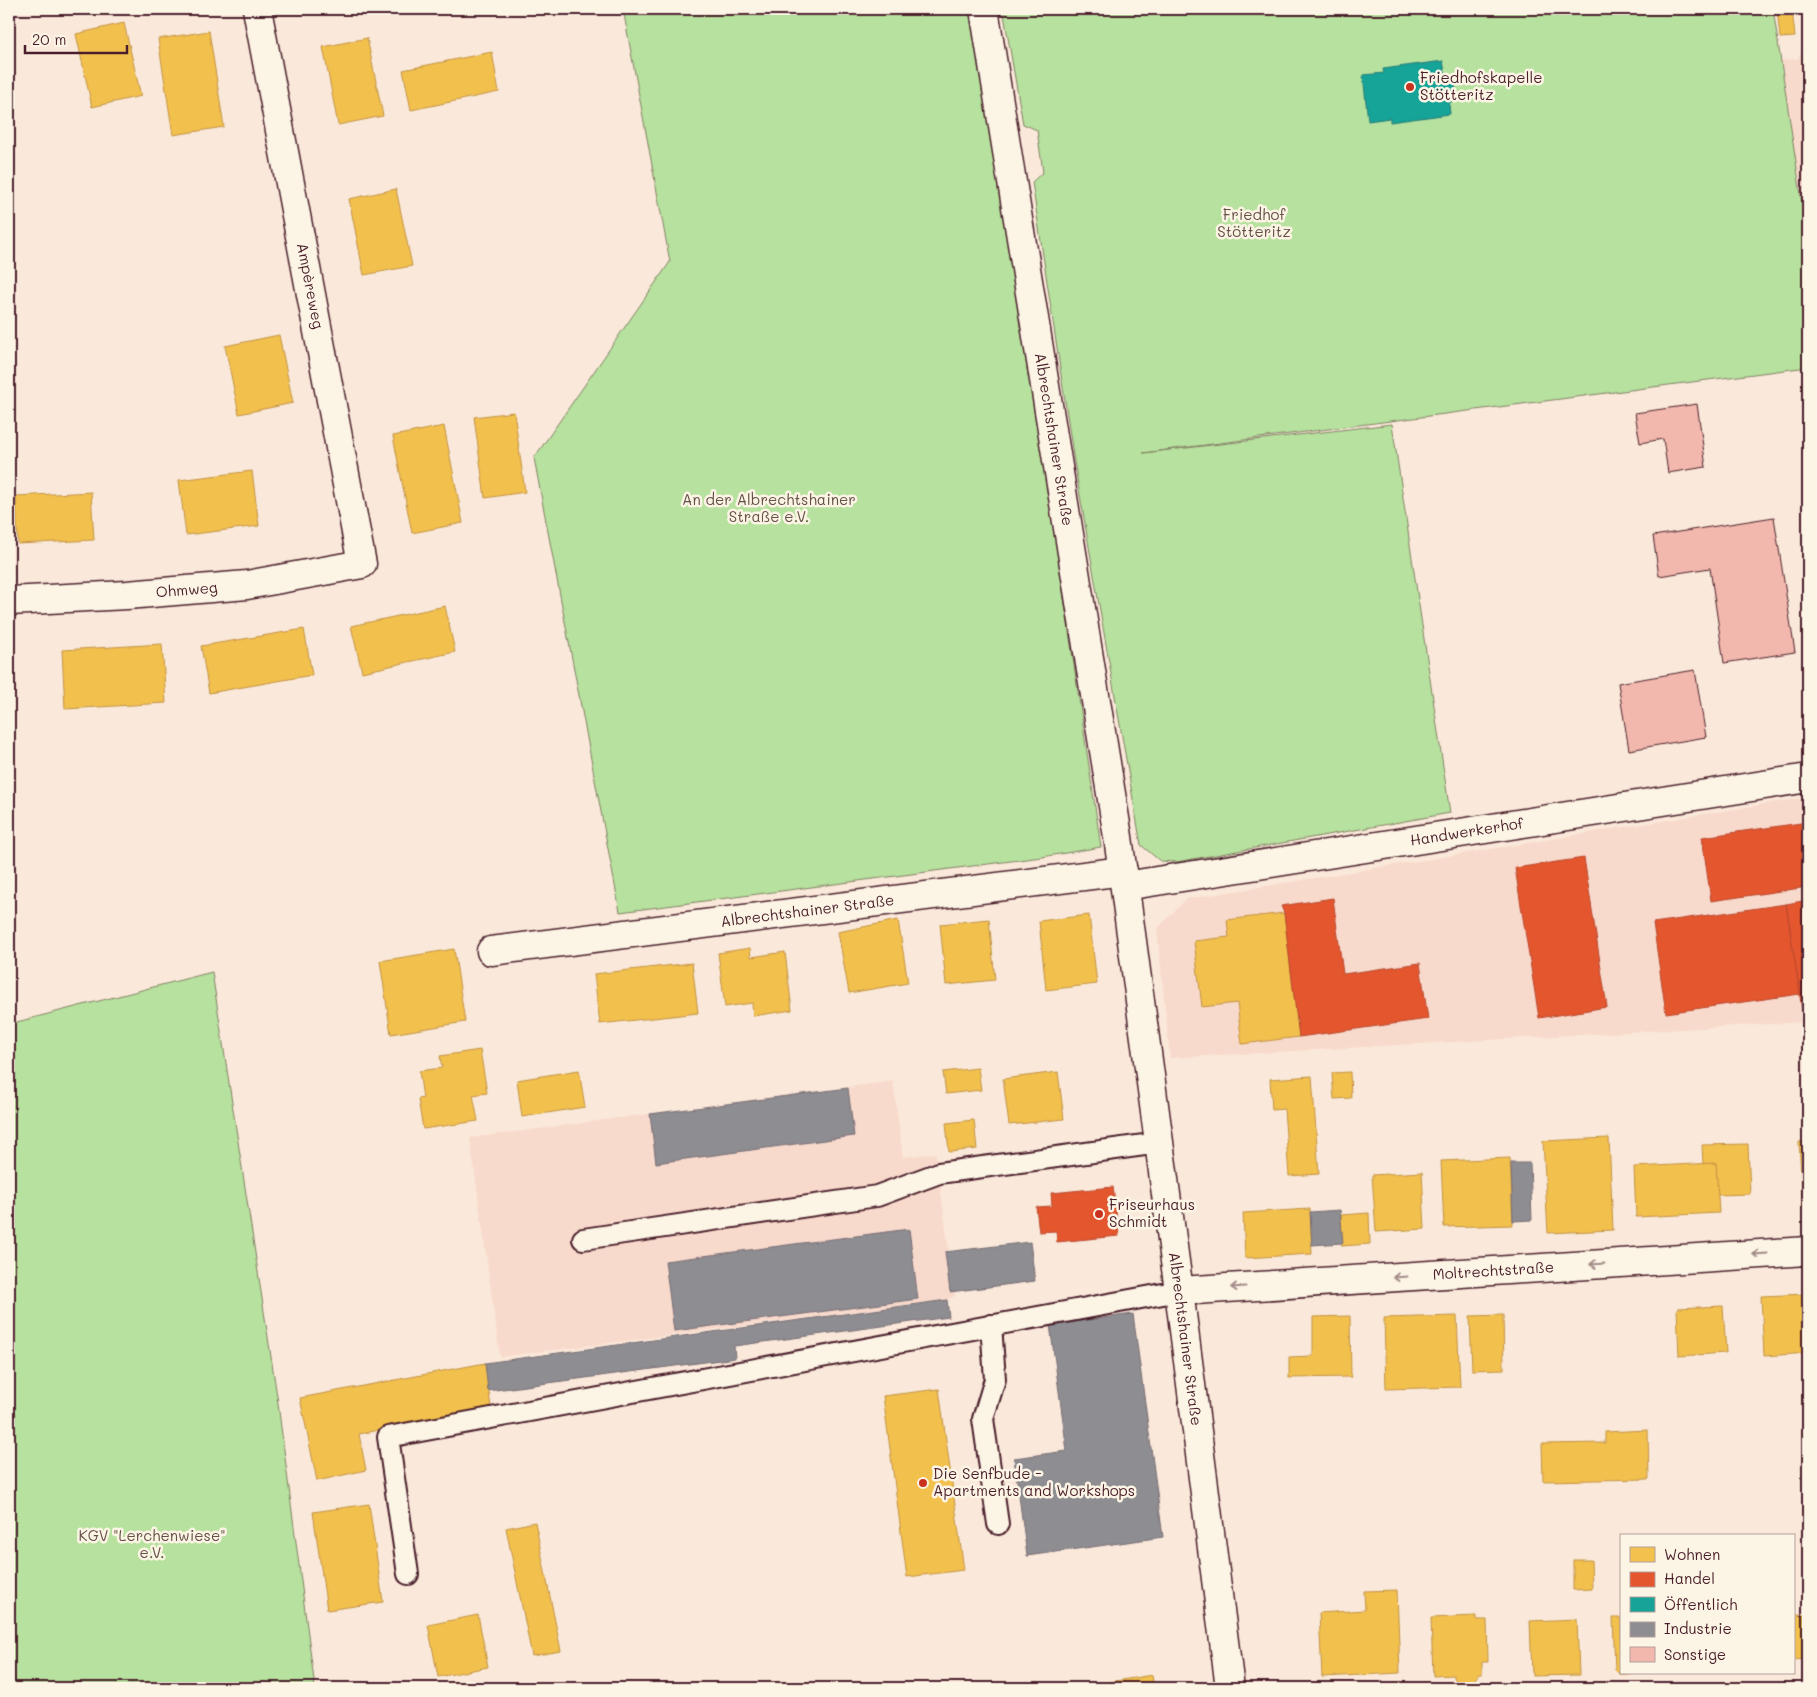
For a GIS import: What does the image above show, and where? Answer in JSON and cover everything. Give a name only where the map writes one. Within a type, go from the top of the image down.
[{"type":"street","name":"Ampèreweg","points":[[257,9],[362,564]]},
{"type":"street","name":"Albrechtshainer Straße","points":[[984,9],[1124,878],[1230,1688]]},
{"type":"street","name":"Ohmweg","points":[[9,601],[127,595],[247,585],[362,564]]},
{"type":"street","name":"Handwerkerhof","points":[[1124,878],[1808,778]]},
{"type":"street","name":"Albrechtshainer Straße","points":[[491,951],[1124,878]]},
{"type":"street","name":"Moltrechtstraße","points":[[1179,1291],[1808,1250]]},
{"type":"lane","points":[[583,1239],[877,1196],[939,1173],[1159,1142]]},
{"type":"lane","points":[[408,1574],[388,1436],[1179,1291]]},
{"type":"lane","points":[[991,1325],[995,1379],[983,1418],[998,1524]]},
{"type":"shaded area","points":[[1808,43],[1808,242],[1780,60],[1797,59]]},
{"type":"shaded area","points":[[1808,797],[1808,1022],[1170,1058],[1157,929],[1186,899]]},
{"type":"shaded area","points":[[893,1081],[903,1157],[936,1153],[955,1296],[947,1300],[500,1357],[470,1138]]},
{"type":"green space","name":"An der Albrechtshainer Straße e.V.","points":[[623,9],[973,9],[1027,348],[1101,847],[1042,857],[620,912],[534,458],[670,262]]},
{"type":"green space","name":"Friedhof Stötteritz","points":[[1003,9],[1773,9],[1808,242],[1808,367],[1143,453],[1392,424],[1450,813],[1176,862],[1160,861],[1141,845],[1074,461],[1032,182],[1043,172],[1037,130],[1023,124]]},
{"type":"green space","name":"KGV \"Lerchenwiese\" e.V.","points":[[212,972],[277,1396],[315,1688],[9,1688],[9,1024]]},
{"type":"building: Wohnen","points":[[1777,9],[1792,9],[1795,37],[1780,38]]},
{"type":"building: Wohnen","points":[[124,23],[141,96],[92,107],[76,34]]},
{"type":"building: Wohnen","points":[[209,31],[224,127],[173,135],[158,39]]},
{"type":"building: Wohnen","points":[[367,38],[383,116],[338,125],[323,47]]},
{"type":"building: Wohnen","points":[[492,52],[499,92],[411,110],[403,70]]},
{"type":"building: Wohnen","points":[[396,189],[412,266],[364,275],[349,199]]},
{"type":"building: Wohnen","points":[[279,335],[293,403],[239,414],[225,346]]},
{"type":"building: Wohnen","points":[[514,412],[525,492],[485,498],[474,417]]},
{"type":"building: Wohnen","points":[[444,426],[463,523],[412,533],[393,436]]},
{"type":"building: Wohnen","points":[[252,471],[259,526],[186,535],[179,480]]},
{"type":"building: Wohnen","points":[[91,492],[94,540],[18,544],[16,496]]},
{"type":"building: Wohnen","points":[[445,606],[455,652],[362,672],[351,626]]},
{"type":"building: Wohnen","points":[[304,629],[312,675],[209,693],[201,646]]},
{"type":"building: Wohnen","points":[[162,644],[166,703],[65,709],[62,650]]},
{"type":"building: Wohnen","points":[[9,660],[11,660],[11,715],[9,715]]},
{"type":"building: Wohnen","points":[[1284,913],[1299,1037],[1242,1044],[1237,1003],[1202,1007],[1194,941],[1229,937],[1227,920]]},
{"type":"building: Wohnen","points":[[1089,915],[1097,984],[1046,990],[1039,921]]},
{"type":"building: Wohnen","points":[[989,919],[995,980],[946,985],[940,924]]},
{"type":"building: Wohnen","points":[[898,920],[908,983],[849,993],[838,932]]},
{"type":"building: Wohnen","points":[[750,948],[751,957],[785,952],[792,1010],[753,1016],[752,1003],[725,1007],[718,953]]},
{"type":"building: Wohnen","points":[[454,949],[465,1022],[391,1034],[380,961]]},
{"type":"building: Wohnen","points":[[692,963],[698,1013],[600,1024],[594,974]]},
{"type":"building: Wohnen","points":[[480,1050],[487,1093],[473,1095],[478,1121],[423,1129],[418,1099],[423,1098],[419,1071],[442,1068],[440,1056]]},
{"type":"building: Wohnen","points":[[978,1068],[981,1090],[946,1094],[943,1072]]},
{"type":"building: Wohnen","points":[[579,1070],[585,1107],[522,1117],[517,1080]]},
{"type":"building: Wohnen","points":[[1058,1072],[1064,1119],[1009,1125],[1003,1079]]},
{"type":"building: Wohnen","points":[[1350,1072],[1351,1098],[1334,1099],[1332,1073]]},
{"type":"building: Wohnen","points":[[1312,1076],[1319,1174],[1289,1176],[1284,1109],[1272,1110],[1270,1079]]},
{"type":"building: Wohnen","points":[[974,1120],[977,1149],[949,1152],[946,1123]]},
{"type":"building: Wohnen","points":[[1609,1138],[1613,1230],[1548,1233],[1543,1141]]},
{"type":"building: Wohnen","points":[[1808,1141],[1808,1208],[1803,1208],[1799,1142]]},
{"type":"building: Wohnen","points":[[1748,1144],[1750,1194],[1717,1195],[1716,1163],[1703,1164],[1702,1145]]},
{"type":"building: Wohnen","points":[[1510,1158],[1513,1225],[1444,1227],[1441,1161]]},
{"type":"building: Wohnen","points":[[1716,1163],[1719,1213],[1636,1217],[1634,1167]]},
{"type":"building: Wohnen","points":[[1422,1172],[1425,1229],[1376,1232],[1372,1175]]},
{"type":"building: Wohnen","points":[[1310,1209],[1312,1254],[1245,1258],[1243,1213]]},
{"type":"building: Wohnen","points":[[1369,1213],[1370,1244],[1342,1246],[1341,1215]]},
{"type":"building: Wohnen","points":[[1808,1294],[1808,1353],[1764,1356],[1761,1296]]},
{"type":"building: Wohnen","points":[[1723,1306],[1726,1353],[1679,1356],[1677,1308]]},
{"type":"building: Wohnen","points":[[1503,1315],[1504,1369],[1472,1370],[1470,1316]]},
{"type":"building: Wohnen","points":[[1350,1316],[1351,1377],[1289,1378],[1289,1357],[1313,1356],[1313,1317]]},
{"type":"building: Wohnen","points":[[1457,1316],[1460,1387],[1386,1389],[1384,1318]]},
{"type":"building: Wohnen","points":[[485,1363],[491,1407],[359,1434],[366,1470],[317,1481],[300,1398]]},
{"type":"building: Wohnen","name":"Die Senfbude - Apartments and Workshops","points":[[939,1389],[964,1570],[907,1577],[883,1396]]},
{"type":"building: Wohnen","points":[[1648,1430],[1649,1479],[1543,1481],[1542,1444],[1605,1443],[1605,1432]]},
{"type":"building: Wohnen","points":[[369,1504],[383,1602],[327,1610],[313,1512]]},
{"type":"building: Wohnen","points":[[535,1522],[561,1651],[532,1656],[506,1528]]},
{"type":"building: Wohnen","points":[[1573,1560],[1591,1560],[1592,1589],[1573,1590]]},
{"type":"building: Wohnen","points":[[1397,1590],[1400,1673],[1322,1677],[1319,1613],[1365,1610],[1364,1591]]},
{"type":"building: Wohnen","points":[[478,1615],[488,1667],[438,1677],[428,1625]]},
{"type":"building: Wohnen","points":[[1794,1615],[1808,1615],[1808,1659],[1794,1660]]},
{"type":"building: Wohnen","points":[[1476,1616],[1476,1620],[1487,1620],[1488,1662],[1482,1662],[1482,1674],[1479,1674],[1471,1684],[1465,1685],[1456,1681],[1453,1675],[1433,1676],[1431,1618]]},
{"type":"building: Wohnen","points":[[1613,1618],[1620,1618],[1620,1674],[1615,1670]]},
{"type":"building: Wohnen","points":[[1577,1619],[1579,1675],[1532,1676],[1530,1621]]},
{"type":"building: Wohnen","points":[[1152,1675],[1154,1688],[1109,1688],[1109,1682]]},
{"type":"building: Handel","points":[[1808,822],[1808,887],[1711,901],[1702,837]]},
{"type":"building: Handel","points":[[1584,858],[1607,1007],[1539,1018],[1515,868]]},
{"type":"building: Handel","points":[[1333,898],[1343,974],[1420,963],[1428,1019],[1299,1037],[1284,913],[1281,906]]},
{"type":"building: Handel","points":[[1808,900],[1808,1010],[1802,1010],[1786,904]]},
{"type":"building: Handel","points":[[1786,904],[1800,994],[1666,1013],[1653,923]]},
{"type":"building: Handel","points":[[1113,1187],[1119,1236],[1057,1242],[1056,1231],[1039,1232],[1036,1207],[1052,1206],[1051,1193]]},
{"type":"building: Öffentlich","name":"Friedhofskapelle Stötteritz","points":[[1443,61],[1445,72],[1454,78],[1457,96],[1449,104],[1450,114],[1390,122],[1390,118],[1368,121],[1363,75],[1384,73],[1383,69]]},
{"type":"building: Industrie","points":[[848,1088],[854,1136],[656,1163],[650,1114]]},
{"type":"building: Industrie","points":[[1511,1163],[1530,1163],[1532,1220],[1513,1221]]},
{"type":"building: Industrie","points":[[1340,1210],[1343,1243],[1312,1245],[1310,1212]]},
{"type":"building: Industrie","points":[[909,1229],[918,1299],[674,1331],[665,1261]]},
{"type":"building: Industrie","points":[[1030,1242],[1035,1281],[950,1292],[945,1252]]},
{"type":"building: Industrie","points":[[947,1300],[949,1317],[734,1346],[735,1358],[488,1391],[485,1363]]},
{"type":"building: Industrie","points":[[1133,1314],[1163,1537],[1027,1556],[1014,1458],[1067,1451],[1050,1325]]},
{"type":"building: Sonstige","points":[[1697,404],[1706,467],[1668,473],[1663,439],[1640,443],[1635,413]]},
{"type":"building: Sonstige","points":[[1774,517],[1795,652],[1724,663],[1710,568],[1659,576],[1653,536]]},
{"type":"building: Sonstige","points":[[1695,670],[1706,737],[1629,750],[1618,683]]},
{"type":"place","name":"Friedhofskapelle Stötteritz","points":[[1410,87]]},
{"type":"place","name":"Friseurhaus Schmidt","points":[[1099,1214]]},
{"type":"place","name":"Die Senfbude - Apartments and Workshops","points":[[923,1483]]}]
